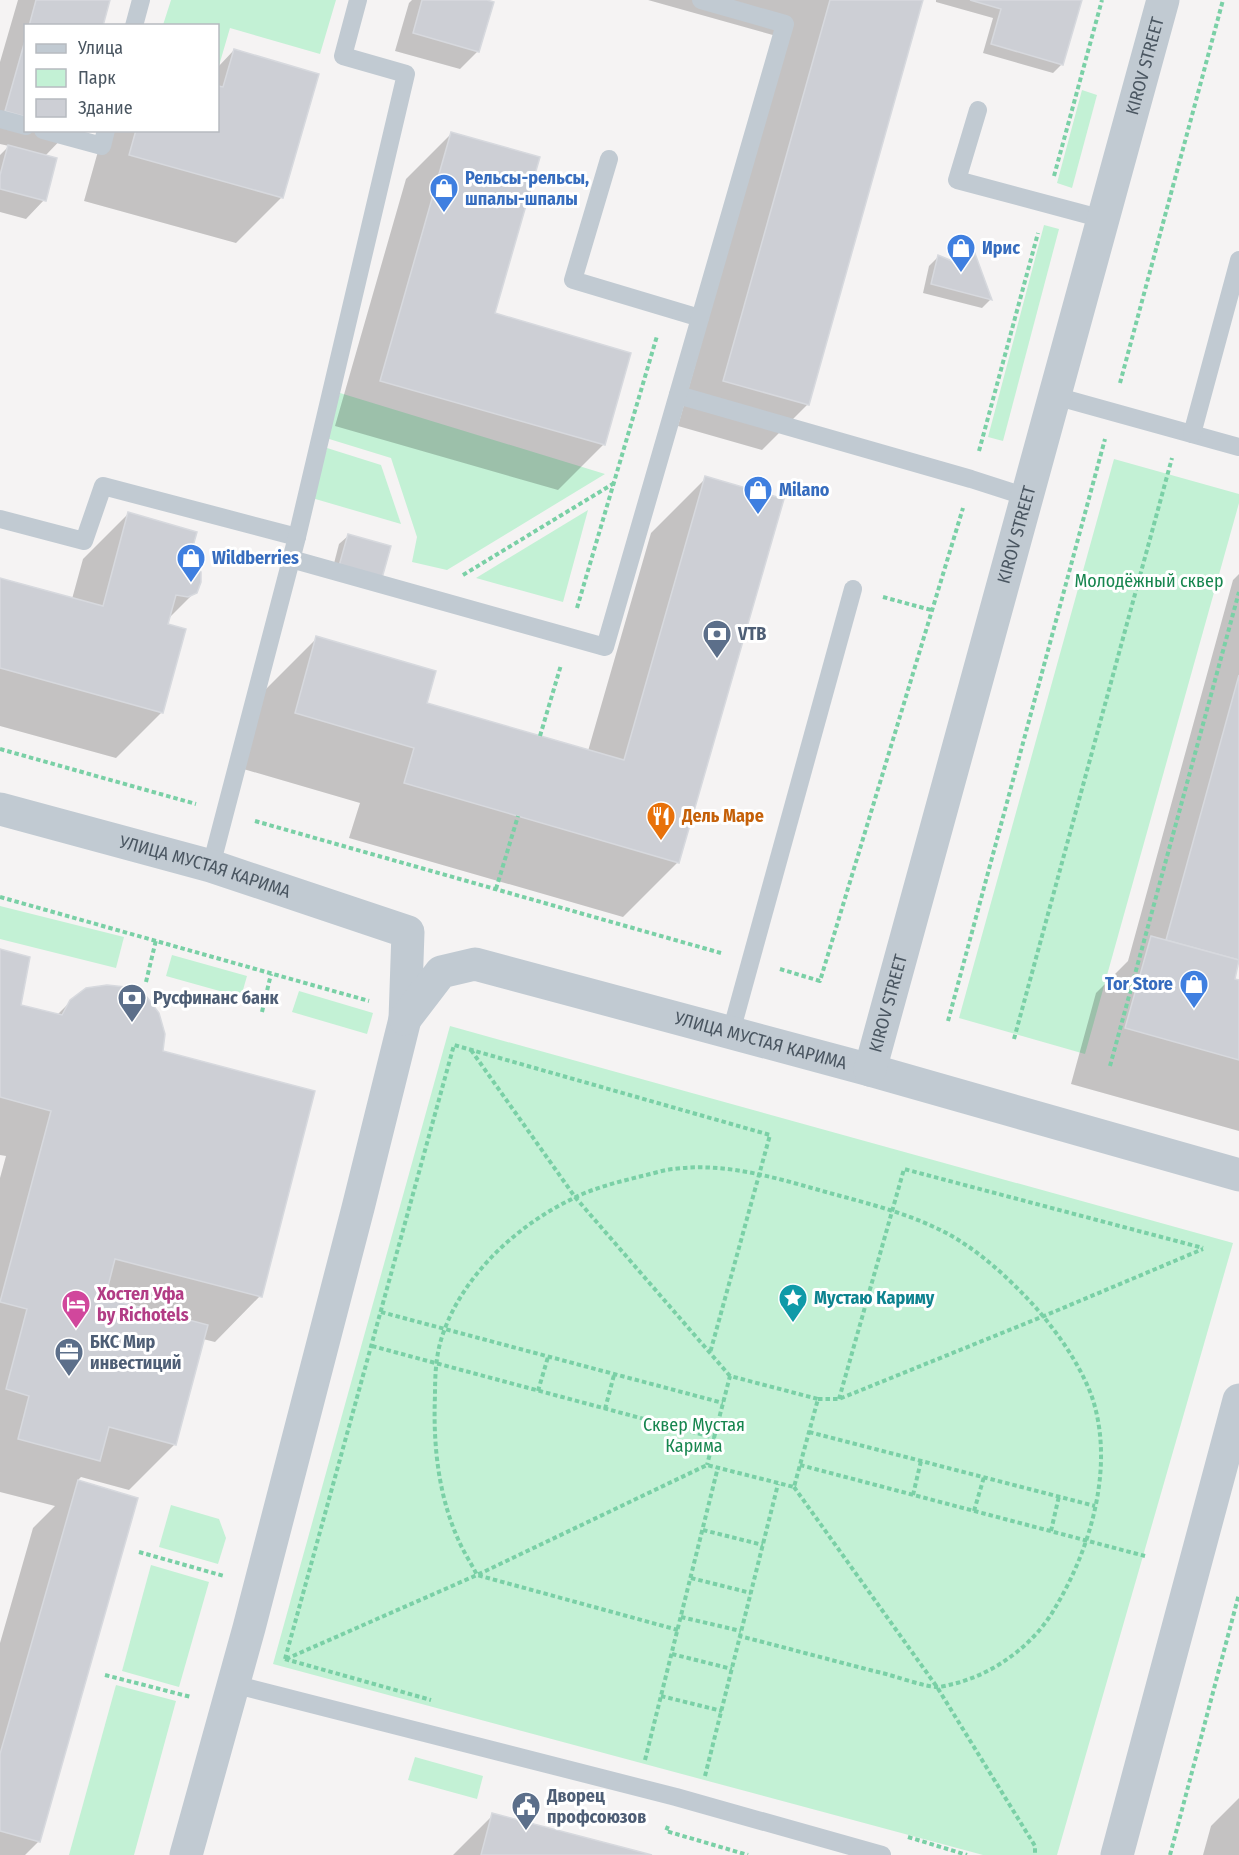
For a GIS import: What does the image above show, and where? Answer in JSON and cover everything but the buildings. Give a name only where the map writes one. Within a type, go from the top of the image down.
[{"type":"street","name":"KIROV STREET","points":[[870,1070],[1163,0]]},
{"type":"street","name":"УЛИЦА МУСТАЯ КАРИМА","points":[[0,809],[211,866],[408,933],[392,1012]]},
{"type":"street","name":"УЛИЦА МУСТАЯ КАРИМА","points":[[392,1012],[441,972],[475,964],[870,1070],[1239,1175]]},
{"type":"street","points":[[186,1855],[356,1220],[392,1012]]},
{"type":"street","points":[[1117,1855],[1239,1400]]},
{"type":"lane","points":[[135,24],[141,0]]},
{"type":"lane","points":[[211,866],[297,537],[406,74],[343,56],[358,0]]},
{"type":"lane","points":[[291,559],[605,647],[785,24],[701,0]]},
{"type":"lane","points":[[978,110],[957,180],[1103,219]]},
{"type":"lane","points":[[0,119],[24,125]]},
{"type":"lane","points":[[50,132],[102,146],[106,132]]},
{"type":"lane","points":[[609,159],[573,280],[700,318]]},
{"type":"lane","points":[[1186,433],[1239,260]]},
{"type":"lane","points":[[678,395],[1027,497]]},
{"type":"lane","points":[[1055,396],[1239,447]]},
{"type":"lane","points":[[0,519],[84,541],[103,486],[297,537]]},
{"type":"lane","points":[[730,1032],[853,590]]},
{"type":"lane","points":[[233,1684],[676,1797],[882,1855]]},
{"type":"path","points":[[948,1021],[1223,0]]},
{"type":"path","points":[[540,736],[666,308]]},
{"type":"path","points":[[1014,1039],[1186,433]]},
{"type":"path","points":[[425,598],[616,482]]},
{"type":"path","points":[[1110,1066],[1239,592]]},
{"type":"path","points":[[892,600],[932,610]]},
{"type":"path","points":[[0,748],[820,981]]},
{"type":"path","points":[[496,889],[518,816]]},
{"type":"path","points":[[0,897],[156,940],[392,1012]]},
{"type":"path","points":[[146,982],[156,940]]},
{"type":"path","points":[[262,1012],[271,974]]},
{"type":"path","points":[[710,1353],[770,1135],[454,1045],[285,1659],[477,1575],[707,1465],[718,1467],[794,1487],[937,1687],[1035,1846],[1035,1855]]},
{"type":"path","points":[[471,1050],[575,1197],[730,1376],[818,1399],[839,1399],[1044,1316],[1203,1248],[904,1169],[839,1399]]},
{"type":"path","points":[[678,1630],[477,1575],[458,1539],[443,1495],[434,1434],[435,1364],[444,1330],[463,1293],[492,1257],[523,1228],[575,1197],[622,1181],[672,1169],[717,1167],[760,1174],[893,1210],[938,1228],[978,1254],[1012,1282],[1044,1316],[1069,1351],[1092,1396],[1099,1428],[1101,1460],[1095,1506],[1077,1565],[1054,1611],[1031,1640],[1006,1659],[973,1679],[937,1687],[681,1617]]},
{"type":"path","points":[[381,1312],[723,1403]]},
{"type":"path","points":[[372,1346],[715,1438]]},
{"type":"path","points":[[538,1391],[548,1357]]},
{"type":"path","points":[[605,1409],[614,1375]]},
{"type":"path","points":[[707,1465],[730,1376]]},
{"type":"path","points":[[794,1487],[818,1399]]},
{"type":"path","points":[[809,1432],[1095,1506]]},
{"type":"path","points":[[913,1495],[921,1461]]},
{"type":"path","points":[[800,1465],[1145,1556]]},
{"type":"path","points":[[645,1761],[718,1467]]},
{"type":"path","points":[[974,1511],[984,1477]]},
{"type":"path","points":[[705,1777],[778,1483]]},
{"type":"path","points":[[1051,1531],[1059,1496]]},
{"type":"path","points":[[703,1530],[763,1545]]},
{"type":"path","points":[[139,1552],[226,1577]]},
{"type":"path","points":[[691,1578],[751,1593]]},
{"type":"path","points":[[1170,1855],[1239,1594]]},
{"type":"path","points":[[672,1654],[732,1669]]},
{"type":"path","points":[[105,1675],[191,1697]]},
{"type":"path","points":[[661,1696],[722,1711]]},
{"type":"path","points":[[666,1832],[748,1855]]},
{"type":"green space","points":[[171,0],[336,0],[320,54],[230,28],[219,66],[219,24],[163,24]]},
{"type":"green space","points":[[1082,90],[1097,95],[1072,188],[1057,183]]},
{"type":"green space","points":[[1044,225],[1059,229],[1003,441],[988,437]]},
{"type":"green space","points":[[340,393],[605,474],[447,570],[412,562],[417,537],[391,458],[326,438]]},
{"type":"green space","points":[[327,448],[381,465],[401,524],[312,498]]},
{"type":"green space","name":"Молодёжный сквер","points":[[1114,459],[1239,494],[1239,503],[1085,1054],[959,1018]]},
{"type":"green space","points":[[588,510],[563,602],[476,578]]},
{"type":"green space","points":[[0,906],[124,937],[116,968],[0,939]]},
{"type":"green space","points":[[172,955],[247,976],[241,997],[166,976]]},
{"type":"green space","points":[[299,991],[373,1013],[367,1034],[292,1012]]},
{"type":"green space","name":"Сквер Мустая Карима","points":[[450,1026],[1233,1243],[1057,1855],[983,1855],[273,1664]]},
{"type":"green space","points":[[171,1505],[219,1519],[226,1538],[218,1564],[159,1547]]},
{"type":"green space","points":[[151,1565],[209,1582],[179,1687],[122,1671]]},
{"type":"green space","points":[[116,1685],[176,1701],[134,1855],[69,1855]]},
{"type":"green space","points":[[415,1757],[483,1776],[477,1799],[408,1780]]},
{"type":"place","name":"Рельсы-рельсы, шпалы-шпалы","points":[[444,214]]},
{"type":"place","name":"Ирис","points":[[961,274]]},
{"type":"place","name":"Milano","points":[[758,516]]},
{"type":"place","name":"Wildberries","points":[[191,584]]},
{"type":"place","name":"VTB","points":[[717,660]]},
{"type":"place","name":"Дель Маре","points":[[661,842]]},
{"type":"place","name":"Tor Store","points":[[1194,1010]]},
{"type":"place","name":"Русфинанс банк","points":[[132,1024]]},
{"type":"place","name":"Мустаю Кариму","points":[[793,1324]]},
{"type":"place","name":"Хостел Уфа by Richotels","points":[[76,1330]]},
{"type":"place","name":"БКС Мир инвестиций","points":[[69,1378]]},
{"type":"place","name":"Дворец профсоюзов","points":[[526,1832]]}]
